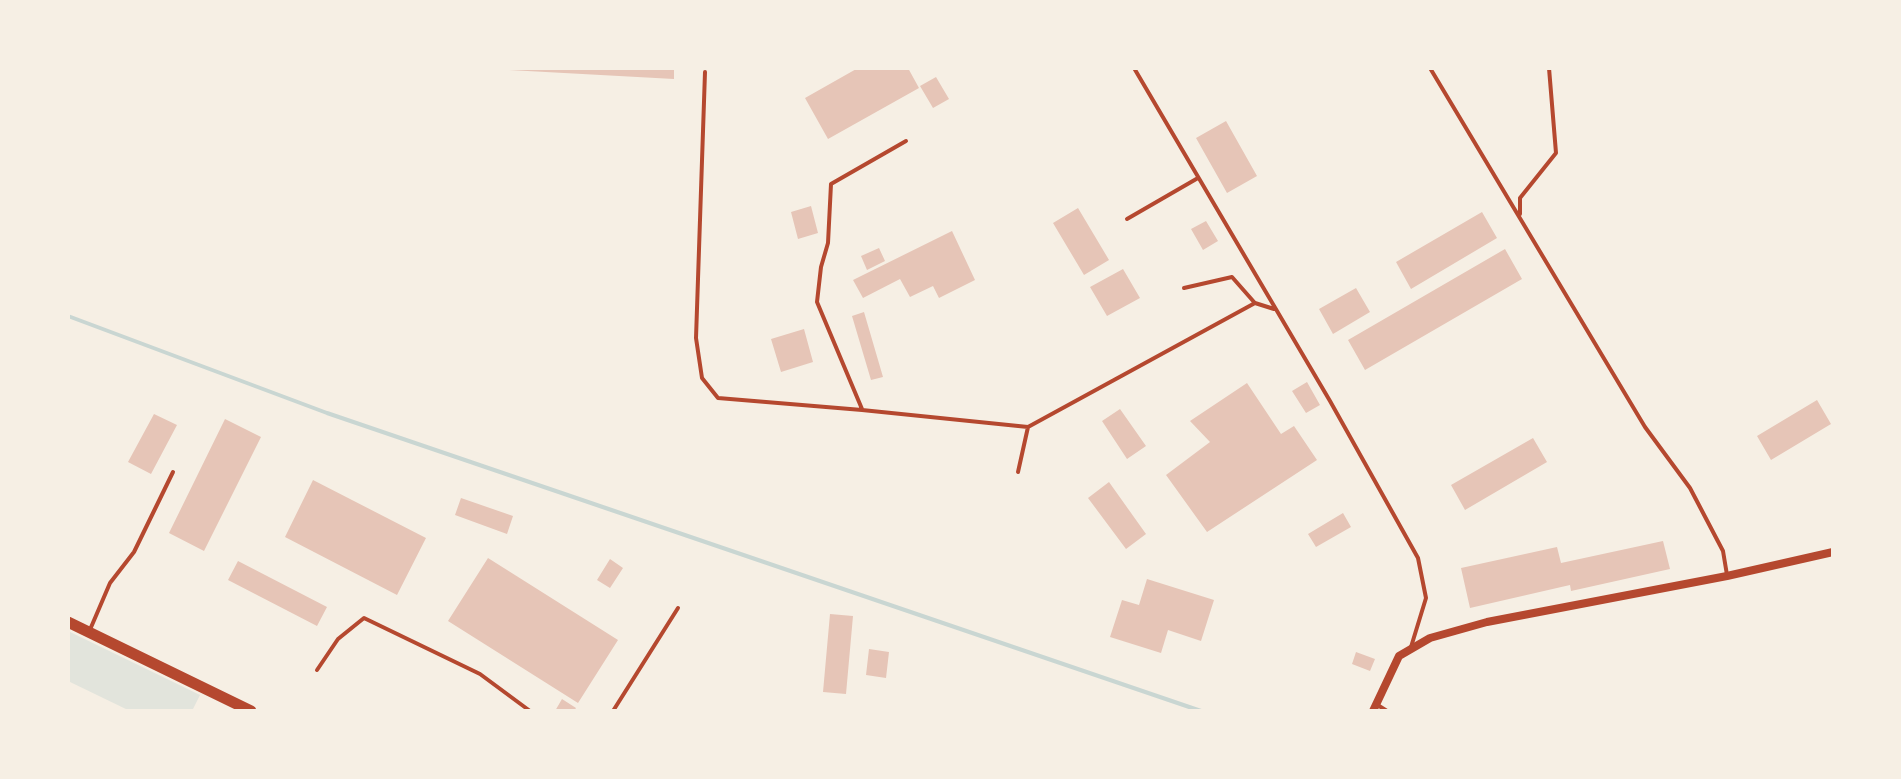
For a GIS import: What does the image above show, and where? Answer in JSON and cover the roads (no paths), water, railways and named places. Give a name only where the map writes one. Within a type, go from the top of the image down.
[{"type":"main road","points":[[68,622],[251,711]]},
{"type":"street","points":[[1375,708],[1399,656],[1430,638],[1487,622],[1727,576],[1833,552]]},
{"type":"lane","points":[[1134,68],[1418,558],[1426,598],[1410,649]]},
{"type":"lane","points":[[1430,68],[1645,427],[1690,488],[1723,551],[1727,576]]},
{"type":"lane","points":[[1520,216],[1520,198],[1556,153],[1549,68]]},
{"type":"lane","points":[[705,72],[696,338],[702,378],[718,398],[1028,427],[1255,303]]},
{"type":"lane","points":[[862,410],[817,302],[821,267],[828,243],[831,184],[906,141]]},
{"type":"lane","points":[[1127,219],[1198,178]]},
{"type":"lane","points":[[1184,288],[1232,277],[1255,303],[1274,309]]},
{"type":"lane","points":[[1018,472],[1028,427]]},
{"type":"lane","points":[[89,632],[110,583],[134,552],[173,472]]},
{"type":"lane","points":[[613,711],[678,608]]},
{"type":"lane","points":[[317,670],[338,639],[364,618],[480,674],[530,711]]},
{"type":"lane","points":[[1375,708],[1387,711]]},
{"type":"waterway","points":[[68,316],[327,413],[1201,711]]}]
